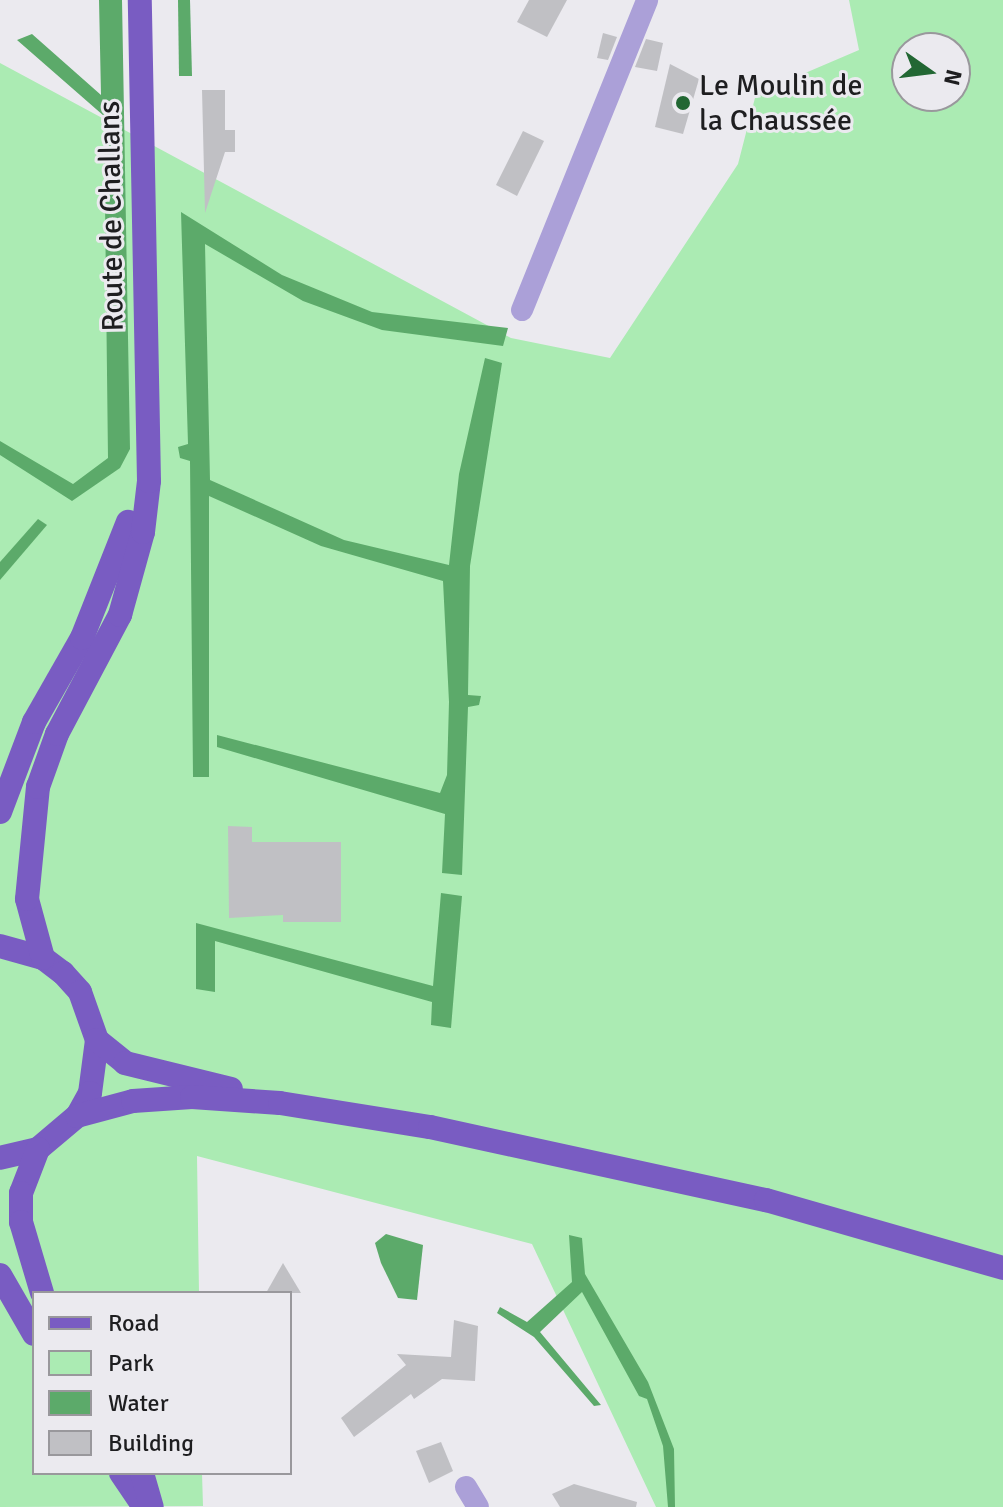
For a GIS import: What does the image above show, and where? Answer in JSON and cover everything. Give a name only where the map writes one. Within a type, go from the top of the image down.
[{"type":"main road","name":"Route de Challans","points":[[43,958],[27,899],[38,787],[57,734],[128,590],[143,532],[149,430],[140,0]]},
{"type":"main road","name":"Route de Challans","points":[[0,812],[34,722],[82,638],[123,545],[149,430]]},
{"type":"main road","points":[[0,946],[43,958],[80,992],[97,1040],[97,1067],[77,1116]]},
{"type":"main road","points":[[97,1040],[146,1071],[280,1103],[581,1157],[766,1200],[1003,1268]]},
{"type":"main road","points":[[0,1158],[38,1149],[77,1116],[133,1101],[192,1097],[280,1103]]},
{"type":"main road","points":[[38,1149],[21,1193],[21,1222],[41,1291]]},
{"type":"main road","points":[[0,1275],[32,1331]]},
{"type":"main road","points":[[122,1475],[144,1507]]},
{"type":"main road","points":[[143,1475],[152,1507]]},
{"type":"street","points":[[522,310],[647,0]]},
{"type":"street","points":[[466,1487],[478,1507]]},
{"type":"green space","points":[[849,0],[1003,0],[1003,1507],[656,1507],[532,1244],[197,1156],[199,1291],[32,1291],[32,1475],[202,1475],[203,1506],[0,1507],[0,63],[511,338],[610,358],[738,164],[756,94],[859,50]]},
{"type":"water","points":[[99,0],[122,0],[130,449],[120,468],[72,501],[0,455],[0,441],[73,484],[108,458],[104,116],[17,40],[32,34],[101,95]]},
{"type":"water","points":[[178,0],[190,0],[192,76],[179,76]]},
{"type":"water","points":[[181,212],[282,275],[372,312],[508,328],[503,346],[382,330],[303,301],[205,244],[210,480],[344,540],[449,565],[459,474],[485,358],[502,363],[470,566],[468,695],[481,696],[479,705],[468,707],[462,875],[442,873],[445,814],[217,747],[217,735],[440,793],[447,775],[449,702],[443,581],[321,546],[209,496],[209,777],[193,777],[190,461],[180,458],[178,447],[188,444]]},
{"type":"water","points":[[38,519],[47,525],[0,580],[0,562]]},
{"type":"water","points":[[441,893],[462,896],[451,1028],[431,1025],[432,1002],[215,941],[215,992],[196,989],[196,923],[433,986]]},
{"type":"water","points":[[386,1234],[423,1245],[417,1300],[398,1298],[381,1263],[375,1243]]},
{"type":"water","points":[[569,1235],[582,1238],[585,1274],[648,1382],[674,1449],[675,1507],[668,1507],[663,1446],[647,1399],[639,1396],[582,1292],[540,1332],[601,1405],[594,1406],[534,1337],[497,1313],[500,1307],[527,1322],[572,1282]]},
{"type":"building","points":[[529,0],[567,0],[547,37],[517,22]]},
{"type":"building","points":[[603,33],[617,37],[608,60],[597,58]]},
{"type":"building","points":[[646,39],[663,43],[657,71],[635,67]]},
{"type":"building","name":"Le Moulin de la Chaussée","points":[[670,64],[699,79],[683,134],[655,127]]},
{"type":"building","points":[[202,90],[225,90],[225,130],[235,130],[235,152],[225,152],[205,213]]},
{"type":"building","points":[[523,131],[544,141],[517,196],[496,185]]},
{"type":"building","points":[[228,826],[252,827],[252,842],[341,842],[341,922],[283,922],[283,915],[229,918]]},
{"type":"building","points":[[283,1263],[301,1293],[292,1291],[267,1291]]},
{"type":"building","points":[[454,1320],[478,1326],[475,1381],[442,1379],[414,1399],[411,1394],[354,1437],[341,1418],[406,1365],[397,1354],[451,1357]]},
{"type":"building","points":[[441,1442],[453,1471],[429,1483],[416,1451]]},
{"type":"building","points":[[574,1484],[637,1502],[636,1507],[560,1507],[552,1494]]},
{"type":"place","name":"Le Moulin de la Chaussée","points":[[683,103]]}]
